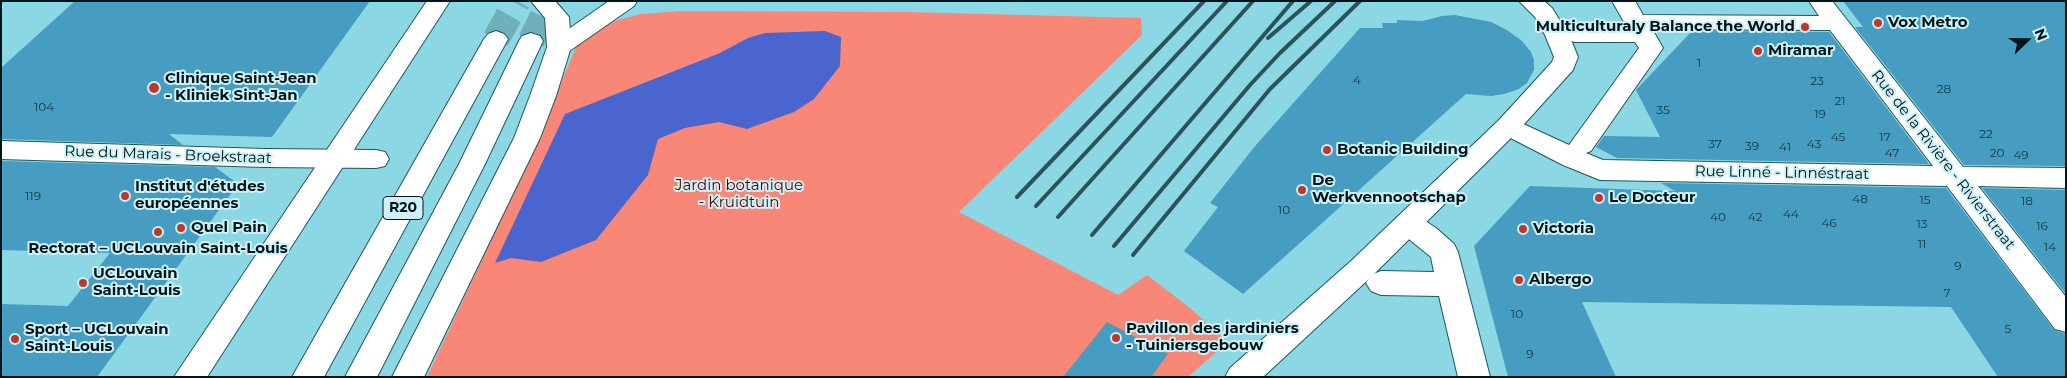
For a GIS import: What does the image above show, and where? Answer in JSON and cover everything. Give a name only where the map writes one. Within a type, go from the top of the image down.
[{"type":"main road","points":[[190,377],[439,1]]},
{"type":"main road","points":[[408,377],[526,138],[543,96],[559,47],[557,17],[542,1]]},
{"type":"main road","points":[[559,47],[626,1]]},
{"type":"main road","points":[[1241,377],[1409,224],[1508,126],[1564,64],[1566,57],[1557,35],[1544,13],[1530,1]]},
{"type":"main road","points":[[1582,145],[1651,48],[1623,1]]},
{"type":"main road","points":[[1575,34],[1825,12]]},
{"type":"main road","name":"Rue de la Rivière - Rivierstraat","points":[[1825,12],[1956,176],[2066,320]]},
{"type":"main road","name":"R20","points":[[308,377],[496,39]]},
{"type":"main road","name":"R20","points":[[361,377],[472,164],[531,41]]},
{"type":"main road","name":"Rue Linné - Linnéstraat","points":[[1508,126],[1581,163],[1600,170],[2066,178]]},
{"type":"main road","name":"Rue du Marais - Broekstraat","points":[[1,150],[264,158],[376,158]]},
{"type":"main road","points":[[1409,224],[1444,252],[1474,377]]},
{"type":"main road","points":[[1381,283],[1441,284]]},
{"type":"green space","name":"Jardin botanique - Kruidtuin","points":[[683,11],[906,12],[1141,18],[1142,35],[959,212],[1118,295],[1147,275],[1190,308],[1228,342],[1188,377],[427,377],[520,179],[578,43],[615,21],[641,14]]},
{"type":"water","points":[[825,31],[841,37],[840,66],[814,99],[794,112],[747,129],[719,122],[685,128],[658,139],[648,175],[596,240],[541,262],[511,258],[495,263],[565,114],[720,53],[748,38],[765,33]]},
{"type":"building","name":"Clinique Saint-Jean - Kliniek Sint-Jan","points":[[75,1],[370,1],[272,137],[169,134],[183,145],[1,139],[1,68]]},
{"type":"building","points":[[1843,1],[2066,1],[2066,166],[1964,165],[1855,27],[1863,27]]},
{"type":"building","name":"Botanic Building","points":[[1455,15],[1491,22],[1507,30],[1522,41],[1531,52],[1534,60],[1534,70],[1527,83],[1519,89],[1504,94],[1491,96],[1466,94],[1243,294],[1184,251],[1218,207],[1210,203],[1256,145],[1360,28],[1383,28],[1382,23],[1397,23],[1397,20],[1423,21]]},
{"type":"building","points":[[1692,31],[1829,32],[1929,164],[1617,158],[1596,147],[1604,136],[1660,137],[1636,90]]},
{"type":"building","name":"UCLouvain Saint-Louis","points":[[1,161],[215,167],[238,184],[97,377],[1,377],[1,304],[68,306],[110,253],[1,250]]},
{"type":"building","points":[[1661,183],[1946,188],[2054,330],[2066,334],[2066,377],[1998,377],[1951,307],[1582,302],[1616,377],[1508,377],[1474,246],[1530,186],[1675,191]]},
{"type":"building","points":[[1982,188],[2066,190],[2066,294]]},
{"type":"building","name":"Pavillon des jardiniers - Tuiniersgebouw","points":[[1107,322],[1168,354],[1151,377],[1063,377]]},
{"type":"tunnel","points":[[496,39],[517,1]]},
{"type":"tunnel","points":[[531,41],[551,1]]},
{"type":"railway","points":[[1017,197],[1204,1]]},
{"type":"railway","points":[[1036,206],[1227,1]]},
{"type":"railway","points":[[1058,217],[1253,1]]},
{"type":"railway","points":[[1092,235],[1293,1]]},
{"type":"railway","points":[[1268,38],[1311,1]]},
{"type":"railway","points":[[1114,246],[1250,85],[1280,53],[1335,1]]},
{"type":"railway","points":[[1133,255],[1270,89],[1360,1]]},
{"type":"place","name":"Vox Metro","points":[[1878,23]]},
{"type":"place","name":"Multiculturaly Balance the World","points":[[1805,27]]},
{"type":"place","name":"Miramar","points":[[1758,51]]},
{"type":"place","name":"Clinique Saint-Jean - Kliniek Sint-Jan","points":[[154,88]]},
{"type":"place","name":"Botanic Building","points":[[1327,150]]},
{"type":"place","name":"De Werkvennootschap","points":[[1302,190]]},
{"type":"place","name":"Institut d'études européennes","points":[[125,196]]},
{"type":"place","name":"Le Docteur","points":[[1599,198]]},
{"type":"place","name":"Quel Pain","points":[[181,228]]},
{"type":"place","name":"Victoria","points":[[1523,229]]},
{"type":"place","name":"Rectorat – UCLouvain Saint-Louis","points":[[158,232]]},
{"type":"place","name":"Albergo","points":[[1519,280]]},
{"type":"place","name":"UCLouvain Saint-Louis","points":[[83,283]]},
{"type":"place","name":"Pavillon des jardiniers - Tuiniersgebouw","points":[[1116,338]]},
{"type":"place","name":"Sport – UCLouvain Saint-Louis","points":[[15,339]]}]
